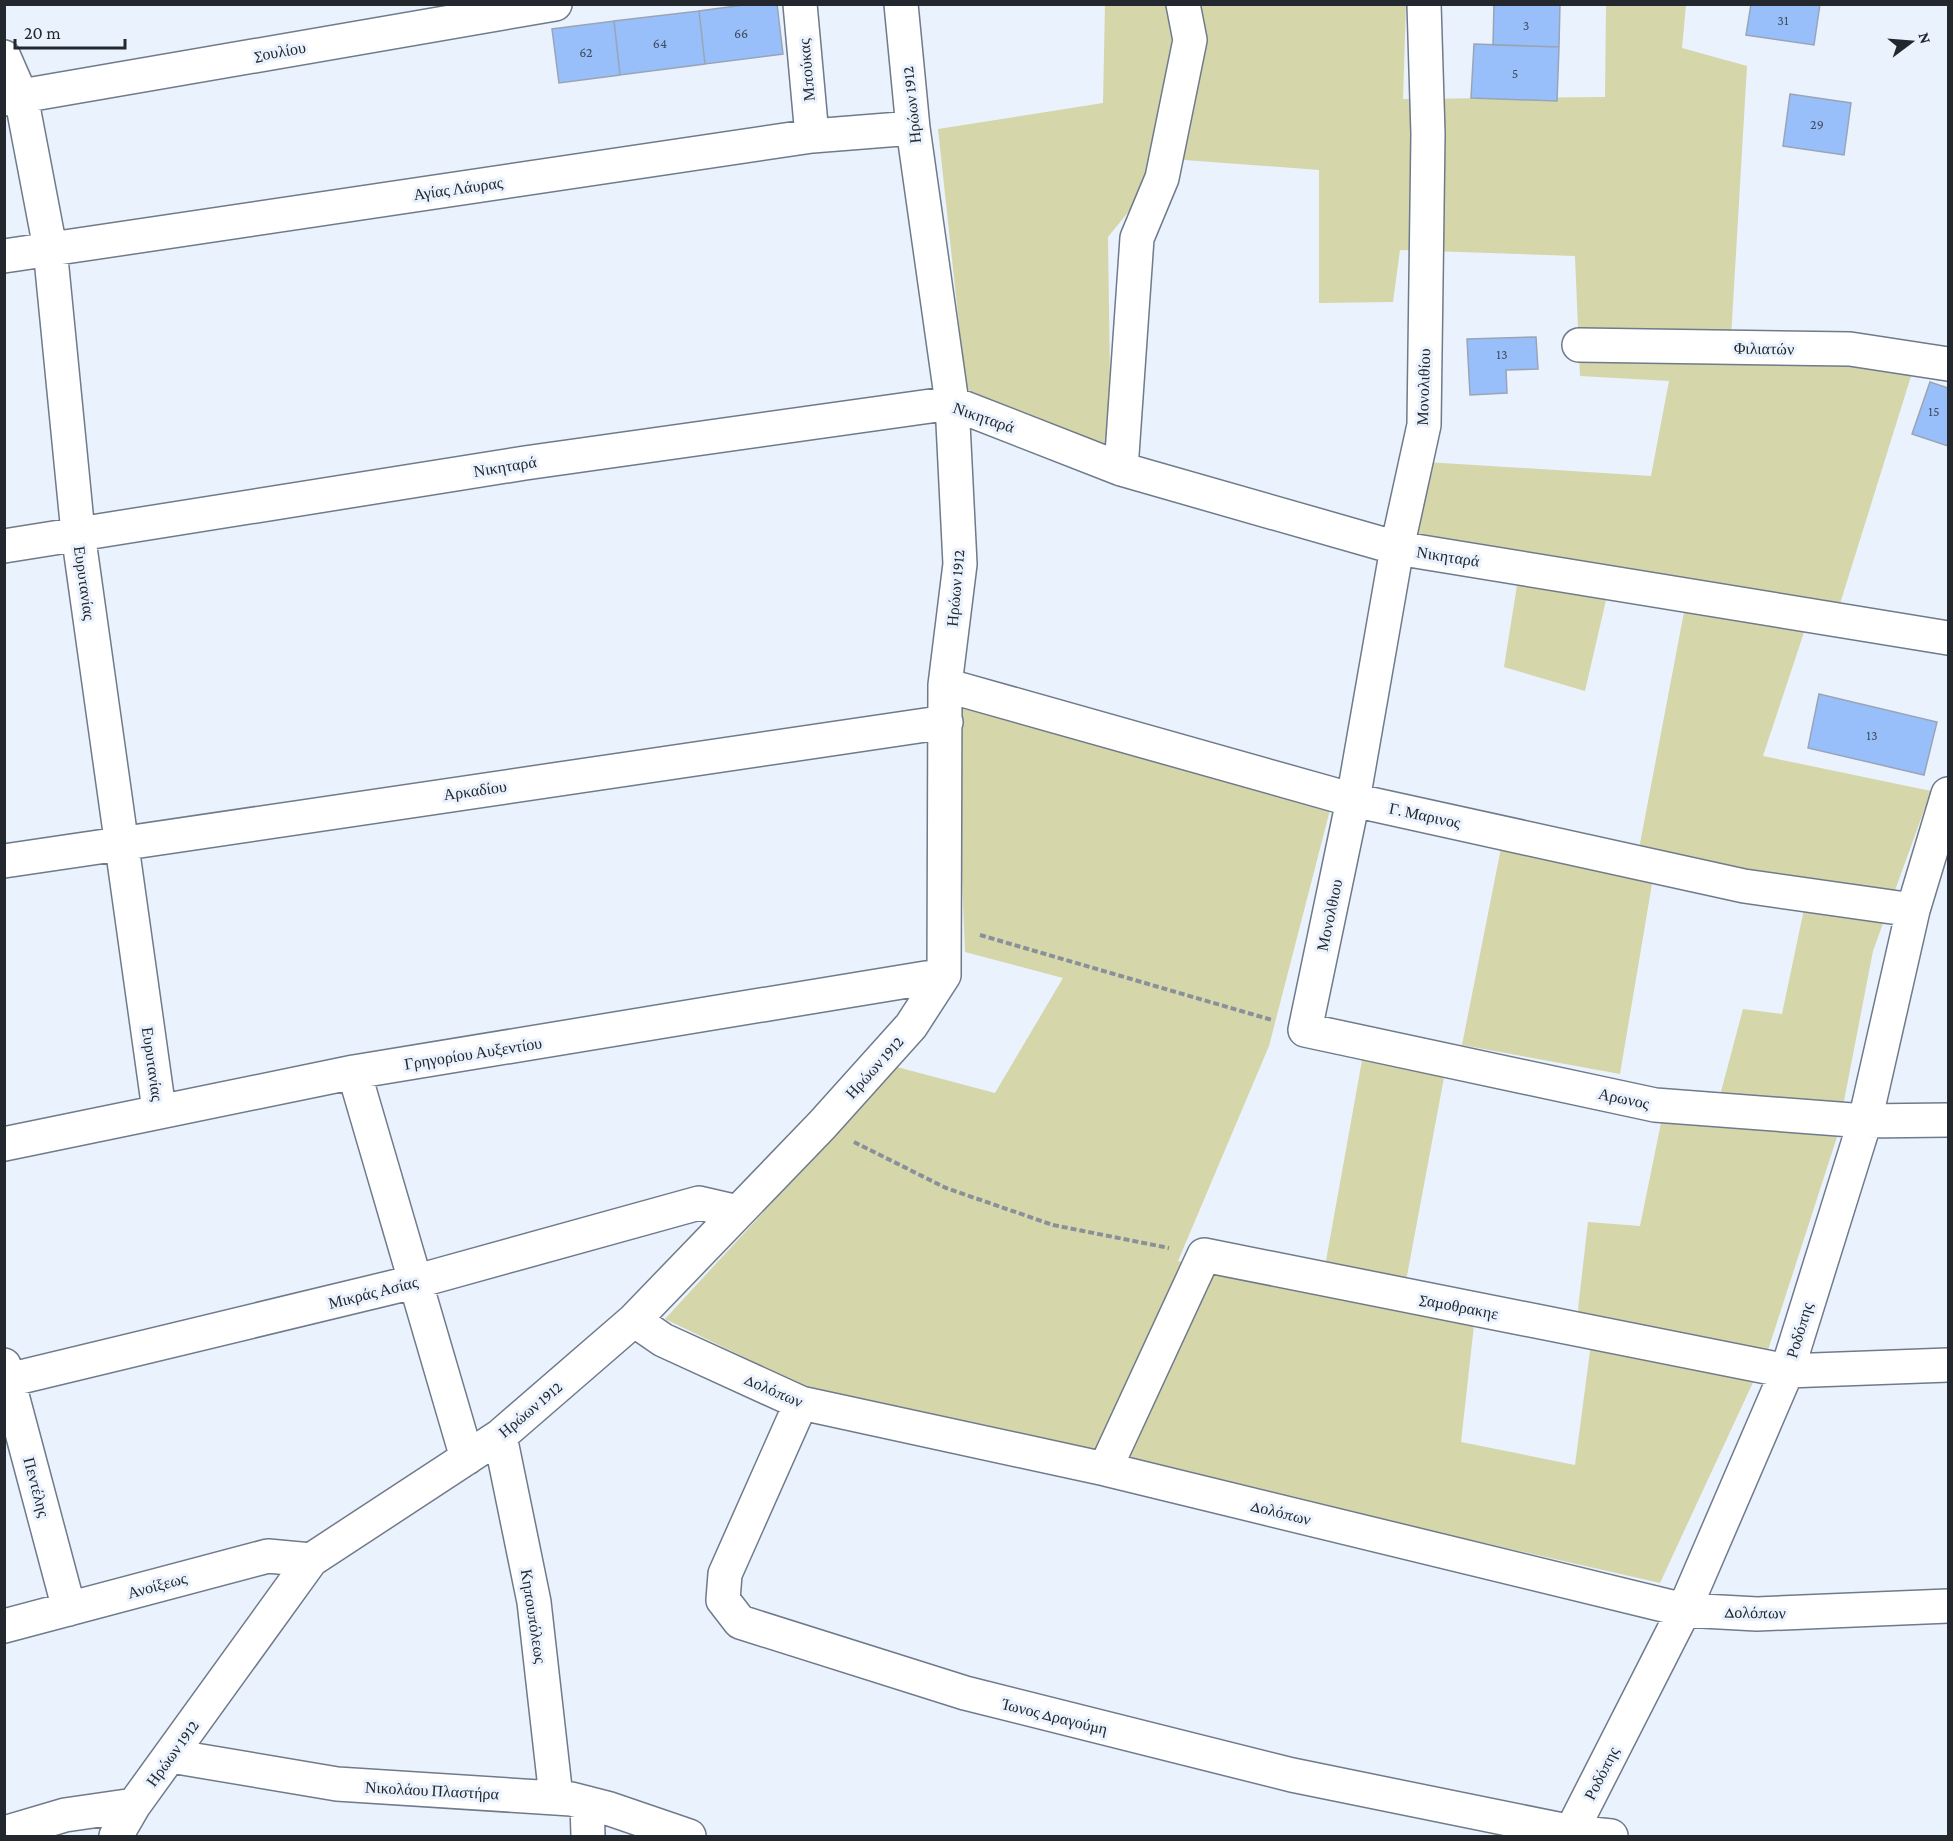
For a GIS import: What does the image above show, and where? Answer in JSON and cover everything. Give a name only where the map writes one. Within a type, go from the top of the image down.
[{"type":"street","name":"Μπούκας","points":[[800,4],[812,136]]},
{"type":"street","name":"Ηρώων 1912","points":[[116,1836],[134,1805],[310,1560],[500,1436],[634,1320],[822,1125],[912,1026],[944,975],[945,685],[960,564],[952,403],[913,128],[901,4]]},
{"type":"street","points":[[1120,469],[1137,238],[1162,178],[1190,40],[1183,4]]},
{"type":"street","name":"Μονολιθίου","points":[[1353,800],[1397,548],[1424,425],[1428,134],[1424,4]]},
{"type":"street","name":"Σουλίου","points":[[13,97],[547,5]]},
{"type":"street","name":"Ευρυτανίας","points":[[4,57],[50,248],[78,533],[159,1110]]},
{"type":"street","name":"Αγίας Λάυρας","points":[[4,256],[812,136],[913,128]]},
{"type":"street","name":"Φιλιατών","points":[[1579,345],[1850,349],[1948,364]]},
{"type":"street","name":"Νικηταρά","points":[[4,546],[525,463],[952,403],[1120,469],[1397,548],[1948,638]]},
{"type":"street","name":"Γ. Μαρινος","points":[[945,685],[1353,800],[1744,885],[1913,910]]},
{"type":"street","name":"Αρκαδίου","points":[[4,861],[946,722]]},
{"type":"street","name":"Ροδόπης","points":[[1570,1834],[1684,1610],[1786,1371],[1865,1121],[1913,910],[1948,794]]},
{"type":"street","name":"Μονολθιου","points":[[1305,1029],[1353,800]]},
{"type":"street","name":"Γρηγορίου Αυξεντίου","points":[[4,1144],[159,1110],[354,1072],[944,975]]},
{"type":"street","name":"Αρωνος","points":[[1305,1029],[1655,1105],[1865,1121],[1948,1120]]},
{"type":"street","points":[[354,1072],[467,1458]]},
{"type":"street","name":"Μικράς Ασίας","points":[[6,1376],[414,1282],[699,1203],[738,1212]]},
{"type":"street","points":[[1105,1469],[1204,1255]]},
{"type":"street","name":"Σαμοθρακηε","points":[[1204,1255],[1786,1371],[1948,1365]]},
{"type":"street","name":"Δολόπων","points":[[634,1320],[663,1340],[801,1403],[1105,1469],[1684,1610],[1758,1614],[1948,1606]]},
{"type":"street","name":"Πεντέλης","points":[[6,1376],[69,1609]]},
{"type":"street","name":"Ίωνος Δραγούμη","points":[[801,1403],[725,1574],[723,1600],[740,1622],[999,1702],[1292,1775],[1570,1834],[1611,1836]]},
{"type":"street","name":"Κηπουπόλεως","points":[[500,1436],[571,1800],[588,1836]]},
{"type":"street","name":"Ανοίξεως","points":[[4,1626],[268,1556],[310,1560]]},
{"type":"street","name":"Νικολάου Πλαστήρα","points":[[171,1756],[337,1784],[571,1800],[689,1836]]},
{"type":"street","points":[[4,1833],[65,1815],[134,1805]]},
{"type":"path","points":[[945,925],[1305,1029]]},
{"type":"path","points":[[822,1125],[946,1188],[1042,1221],[1204,1255]]},
{"type":"green space","points":[[1105,5],[1406,5],[1403,99],[1605,97],[1606,5],[1686,5],[1682,48],[1747,66],[1730,355],[1849,355],[1912,373],[1839,607],[1814,602],[1763,756],[1931,791],[1873,951],[1837,1137],[1768,1350],[1660,1583],[810,1389],[665,1319],[897,1067],[995,1093],[1063,978],[965,952],[955,705],[1331,806],[1269,1046],[1178,1261],[1320,1294],[1363,1055],[1445,1072],[1401,1308],[1474,1325],[1461,1442],[1575,1465],[1590,1351],[1578,1309],[1588,1222],[1640,1226],[1662,1118],[1714,1118],[1743,1009],[1782,1014],[1808,890],[1657,854],[1620,1074],[1462,1045],[1502,843],[1635,870],[1688,591],[1612,574],[1585,691],[1504,667],[1522,554],[1417,536],[1426,462],[1651,476],[1669,381],[1580,376],[1575,256],[1400,250],[1393,302],[1319,303],[1319,170],[1171,159],[1108,237],[1111,451],[966,389],[938,129],[1103,103]]},
{"type":"building","points":[[751,4],[777,4],[783,54],[705,64],[699,11]]},
{"type":"building","points":[[1494,4],[1560,4],[1559,47],[1493,45]]},
{"type":"building","points":[[1751,4],[1820,4],[1814,45],[1746,35]]},
{"type":"building","points":[[699,11],[705,64],[620,75],[614,21]]},
{"type":"building","points":[[614,21],[620,75],[559,83],[552,29]]},
{"type":"building","points":[[1474,44],[1559,47],[1557,101],[1471,98]]},
{"type":"building","points":[[1790,94],[1851,103],[1844,155],[1783,146]]},
{"type":"building","points":[[1536,337],[1538,369],[1506,370],[1507,393],[1470,395],[1467,339]]},
{"type":"building","points":[[1930,382],[1948,388],[1948,446],[1912,434]]},
{"type":"building","points":[[1819,694],[1937,722],[1924,775],[1808,748]]}]
